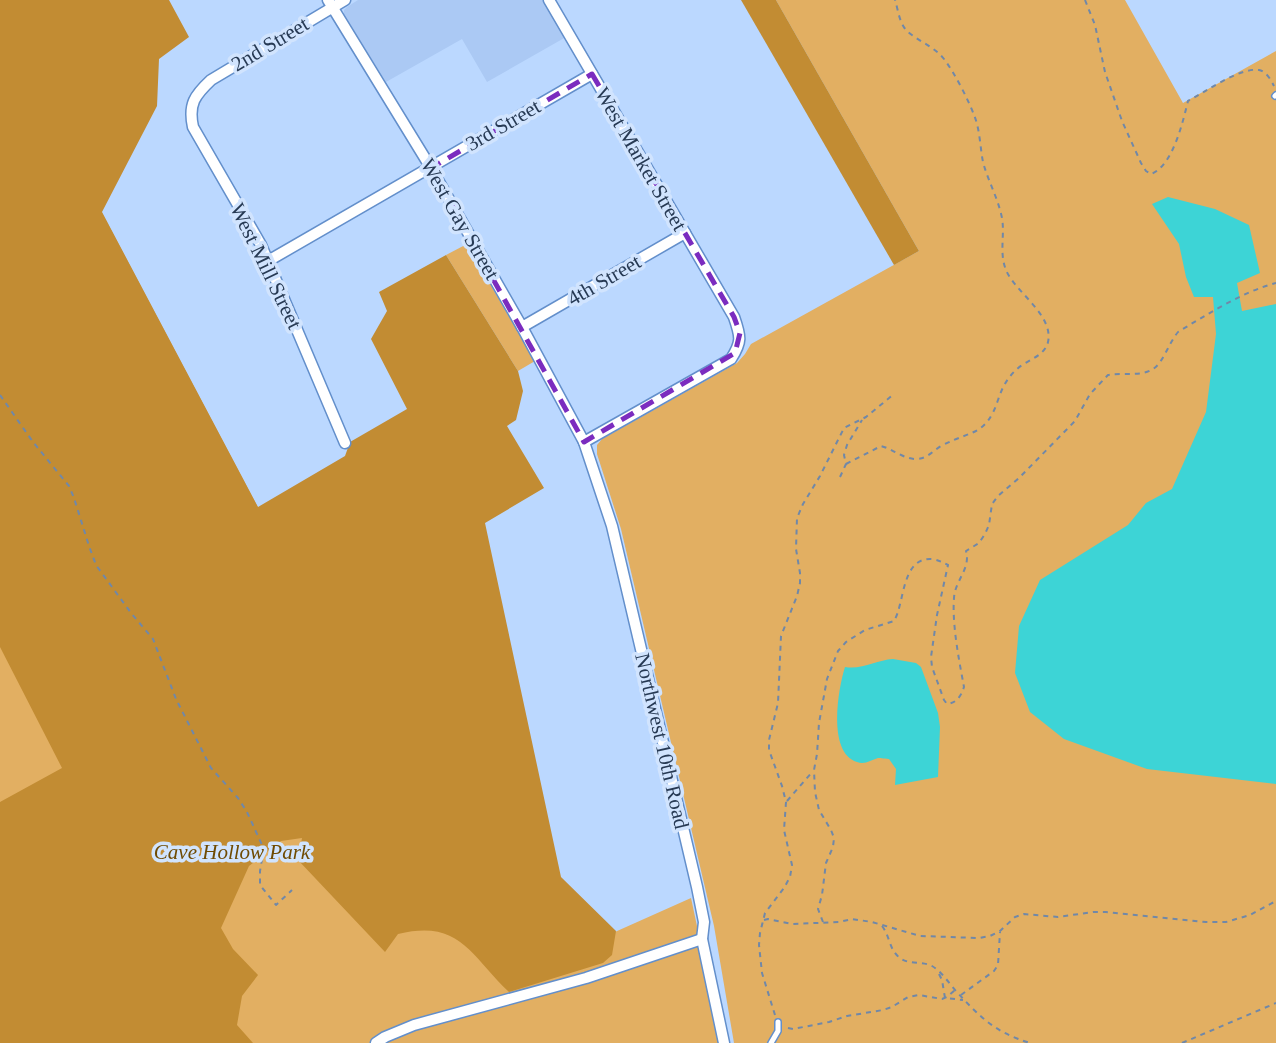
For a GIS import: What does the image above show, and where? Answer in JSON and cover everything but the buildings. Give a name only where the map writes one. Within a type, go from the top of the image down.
[{"type":"street","name":"2nd Street","points":[[198,92],[211,80],[330,4],[345,0]]},
{"type":"street","name":"West Market Street","points":[[549,0],[734,317],[740,333],[740,345],[731,359],[584,442]]},
{"type":"street","name":"West Gay Street","points":[[330,4],[431,168],[584,442]]},
{"type":"street","name":"3rd Street","points":[[268,261],[592,74]]},
{"type":"street","name":"West Mill Street","points":[[198,92],[192,105],[193,127],[261,245],[345,443]]},
{"type":"street","name":"4th Street","points":[[522,327],[685,233]]},
{"type":"street","name":"Northwest 10th Road","points":[[584,442],[612,526],[697,887],[704,922],[702,939],[724,1043]]},
{"type":"street","points":[[376,1043],[414,1025],[586,978],[702,939]]},
{"type":"lane","points":[[771,1043],[778,1031],[778,1022]]},
{"type":"path","points":[[846,464],[881,446],[909,458],[925,458],[940,446],[978,431],[992,416],[1002,387],[1009,377],[1024,363],[1040,354],[1047,347],[1049,339],[1049,332],[1036,310],[1006,271],[1002,219],[984,166],[975,118],[944,59],[902,24],[895,0]]},
{"type":"path","points":[[1085,0],[1095,25],[1105,72],[1122,121],[1141,163],[1151,174],[1161,168],[1171,151],[1184,122],[1188,101],[1237,74],[1260,70],[1264,72],[1276,93]]},
{"type":"path","points":[[823,922],[818,909],[826,863],[834,838],[819,810],[814,770],[822,702],[832,663],[838,651],[855,636],[894,621],[899,613],[903,588],[918,562],[936,560],[948,565],[930,657],[944,700],[947,704],[957,701],[964,687],[955,623],[956,586],[968,564],[967,551],[979,543],[985,534],[992,504],[998,496],[1075,421],[1090,394],[1108,375],[1152,370],[1178,332],[1248,293],[1276,283]]},
{"type":"path","points":[[894,394],[863,419],[844,428],[797,518],[796,549],[800,583],[781,636],[778,703],[769,740],[769,750],[786,802],[784,831],[792,865],[784,888],[765,913],[759,945],[762,973],[778,1022],[793,1029],[883,1010],[908,997],[919,995],[964,1000]]},
{"type":"path","points":[[0,395],[69,486],[96,565],[131,614],[153,639],[176,699],[211,768],[247,813],[262,845],[260,885],[276,905],[292,890]]},
{"type":"path","points":[[840,477],[846,464],[844,455],[863,419]]},
{"type":"path","points":[[786,802],[814,770]]},
{"type":"path","points":[[763,921],[768,919],[792,924],[852,919],[920,936],[979,938],[1000,931],[1015,917],[1024,914],[1058,917],[1106,912],[1226,922],[1250,915],[1276,901]]},
{"type":"path","points":[[879,924],[884,928],[891,947],[902,960],[932,966],[990,1025],[1030,1043]]},
{"type":"path","points":[[961,996],[998,965],[1000,931]]},
{"type":"path","points":[[938,971],[945,998]]},
{"type":"path","points":[[945,998],[955,990]]},
{"type":"path","points":[[1182,1043],[1276,1003]]},
{"type":"highlighted area","points":[[592,74],[734,317],[740,333],[735,353],[584,442],[431,168]]},
{"type":"shaded area","points":[[358,0],[545,0],[566,37],[487,82],[462,39],[386,82],[344,15],[344,10]]},
{"type":"shaded area","points":[[1168,197],[1215,209],[1249,225],[1260,273],[1237,283],[1242,311],[1276,304],[1276,784],[1147,769],[1064,739],[1030,712],[1015,673],[1019,626],[1040,580],[1128,525],[1146,503],[1172,489],[1206,412],[1216,334],[1213,297],[1194,297],[1186,277],[1179,244],[1152,204]]},
{"type":"shaded area","points":[[893,659],[916,663],[921,667],[938,713],[938,777],[895,785],[896,769],[889,759],[878,758],[860,763],[848,756],[841,746],[837,719],[845,667]]},
{"type":"green space","name":"Cave Hollow Park","points":[[0,0],[169,0],[189,37],[159,59],[157,106],[102,212],[258,507],[345,456],[350,442],[407,409],[371,339],[387,311],[379,292],[446,255],[518,371],[523,391],[516,420],[507,426],[544,488],[485,523],[561,877],[616,931],[612,955],[603,963],[509,992],[473,953],[450,936],[419,931],[398,934],[385,952],[298,860],[302,838],[281,841],[249,866],[221,928],[233,949],[258,975],[242,996],[237,1025],[253,1043],[0,1043],[0,802],[62,768],[0,647]]},
{"type":"green space","points":[[741,0],[776,0],[919,251],[894,265]]},
{"type":"green space","points":[[776,0],[1125,0],[1183,103],[1276,51],[1276,1043],[734,1043],[714,926],[621,529],[597,454],[597,445],[602,439],[737,363],[751,344],[919,251]]},
{"type":"green space","name":"Cave Hollow Park","points":[[0,20],[318,621],[523,973],[691,898],[722,1043],[0,1043]]},
{"type":"green space","points":[[467,244],[535,361],[518,371],[446,255]]}]
